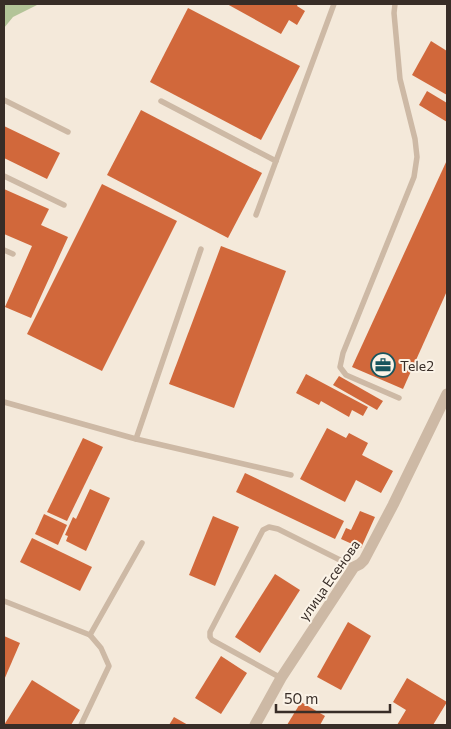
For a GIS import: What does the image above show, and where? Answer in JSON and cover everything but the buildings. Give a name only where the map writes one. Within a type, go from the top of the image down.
[{"type":"street","name":"улица Есенова","points":[[255,725],[281,678],[354,567],[364,560],[447,394]]},
{"type":"lane","points":[[256,216],[334,4]]},
{"type":"lane","points":[[395,4],[394,13],[400,79],[415,140],[417,157],[414,177],[343,353],[340,367],[346,374],[399,398]]},
{"type":"lane","points":[[4,100],[68,132]]},
{"type":"lane","points":[[161,101],[276,161]]},
{"type":"lane","points":[[4,176],[64,205]]},
{"type":"lane","points":[[136,439],[201,248]]},
{"type":"lane","points":[[4,250],[13,254]]},
{"type":"lane","points":[[4,402],[136,439],[291,475]]},
{"type":"lane","points":[[281,678],[212,640],[210,636],[210,632],[263,530],[269,527],[278,529],[354,567]]},
{"type":"lane","points":[[90,634],[142,543]]},
{"type":"lane","points":[[4,601],[90,634],[101,648],[109,666],[81,725]]},
{"type":"green space","points":[[4,4],[39,4],[13,17],[4,28]]},
{"type":"place","name":"Tele2","points":[[383,365]]}]
